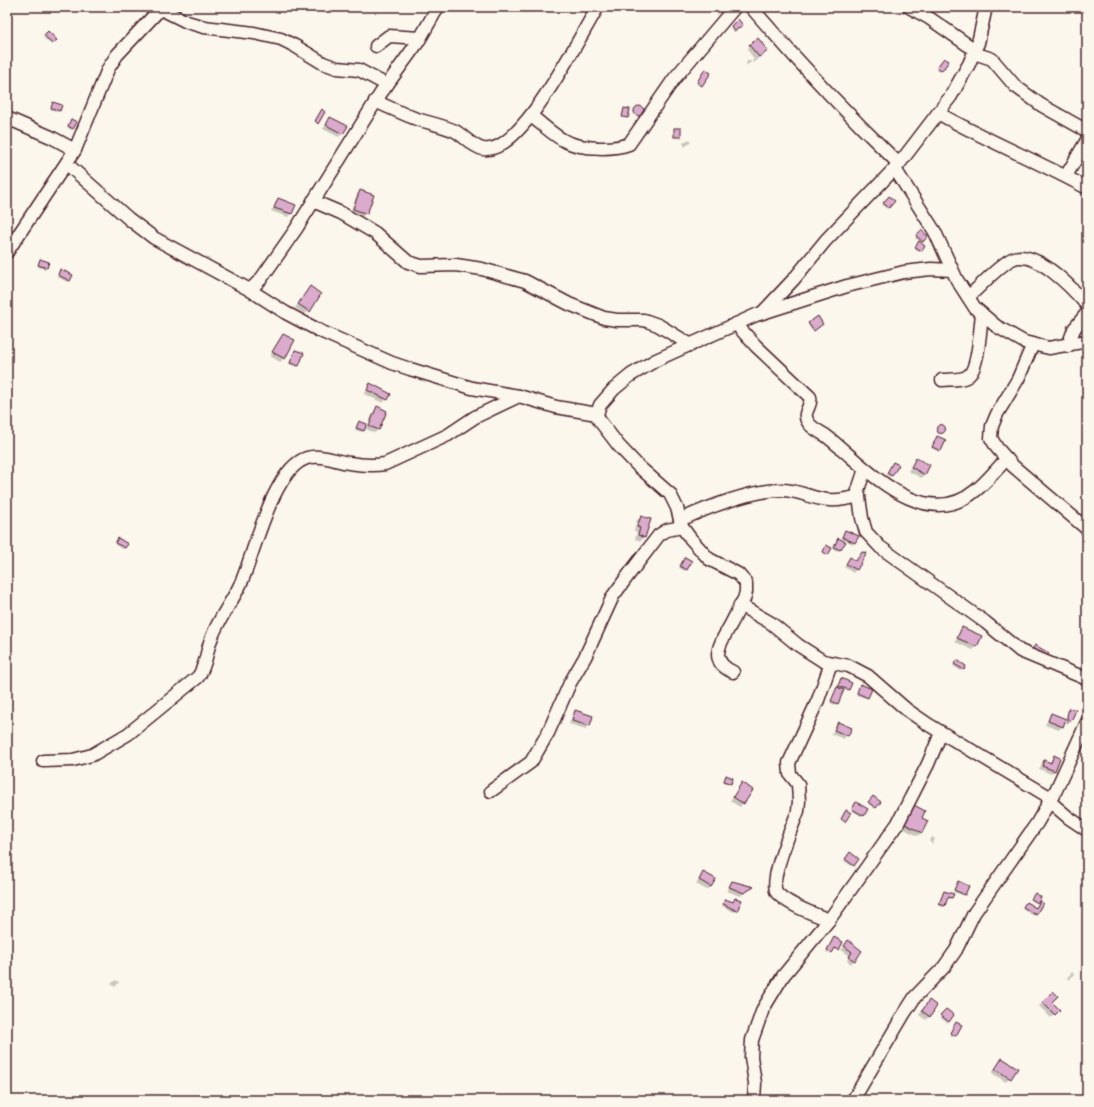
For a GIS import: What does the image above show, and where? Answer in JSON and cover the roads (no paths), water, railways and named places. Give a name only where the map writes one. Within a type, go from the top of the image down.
[{"type":"street","points":[[250,290],[261,279],[314,201],[375,101],[420,38],[438,7]]},
{"type":"street","points":[[375,101],[415,118],[440,125],[469,140],[477,147],[484,150],[494,148],[508,138],[531,116],[542,102],[598,7]]},
{"type":"street","points":[[531,116],[566,141],[592,146],[622,146],[629,144],[674,79],[735,7]]},
{"type":"street","points":[[751,7],[792,55],[897,166],[935,232],[952,270],[975,308],[996,326],[1024,342],[1049,348],[1068,346],[1087,341]]},
{"type":"street","points":[[909,7],[929,18],[975,51],[992,59],[1015,86],[1036,102],[1087,131]]},
{"type":"street","points":[[763,312],[794,279],[826,240],[897,166],[951,96],[975,51],[986,7]]},
{"type":"street","points":[[7,252],[75,150],[108,69],[117,55],[161,8],[187,22],[204,27],[254,33],[280,39],[324,63],[337,68],[359,70],[386,85]]},
{"type":"street","points":[[376,46],[389,36],[420,38]]},
{"type":"street","points":[[938,113],[974,133],[1066,176],[1087,188]]},
{"type":"street","points":[[7,118],[51,137],[75,150]]},
{"type":"street","points":[[1066,176],[1087,140]]},
{"type":"street","points":[[67,164],[129,219],[154,238],[250,290],[286,313],[313,327],[392,363],[472,388],[519,396],[556,407],[597,414]]},
{"type":"street","points":[[314,201],[341,213],[375,233],[408,262],[421,266],[456,265],[482,269],[525,280],[569,304],[604,318],[618,320],[644,320],[658,325],[691,345]]},
{"type":"street","points":[[968,297],[1003,265],[1020,256],[1036,260],[1075,291],[1087,305]]},
{"type":"street","points":[[733,672],[725,669],[720,663],[718,649],[746,592],[747,586],[738,574],[710,560],[681,523],[677,508],[670,494],[638,466],[619,446],[599,420],[597,414],[600,405],[614,389],[631,375],[656,360],[763,312],[847,286],[904,272],[931,269],[952,270]]},
{"type":"street","points":[[1068,346],[1074,329],[1087,313]]},
{"type":"street","points":[[942,380],[965,378],[969,376],[975,363],[982,314]]},
{"type":"street","points":[[736,324],[756,346],[810,397],[810,402],[806,411],[806,417],[810,425],[826,436],[878,481],[901,495],[925,504],[946,505],[961,500],[975,492],[1007,459]]},
{"type":"street","points":[[1033,344],[1018,379],[997,414],[992,426],[991,438],[997,448],[1007,459],[1087,529]]},
{"type":"street","points":[[43,762],[73,760],[92,755],[128,734],[198,677],[202,671],[212,636],[241,583],[267,511],[283,481],[298,462],[308,457],[323,457],[348,463],[374,466],[385,464],[448,435],[475,417],[519,396]]},
{"type":"street","points":[[865,470],[858,490],[866,532],[880,547],[985,622],[1020,651],[1087,679]]},
{"type":"street","points":[[491,791],[531,762],[548,733],[570,683],[585,657],[613,596],[659,535],[712,506],[758,493],[781,490],[811,495],[822,500],[859,496]]},
{"type":"street","points":[[740,605],[771,623],[812,655],[823,661],[849,666],[868,676],[907,710],[941,733],[1050,799],[1087,830]]},
{"type":"street","points":[[829,920],[797,907],[778,893],[775,885],[777,870],[798,811],[798,784],[790,774],[789,763],[818,700],[831,663]]},
{"type":"street","points":[[853,1100],[915,997],[944,967],[956,950],[974,913],[1019,851],[1050,799],[1087,722]]},
{"type":"street","points":[[754,1100],[755,1083],[751,1057],[752,1040],[758,1020],[783,976],[829,920],[898,823],[928,764],[941,733]]}]
